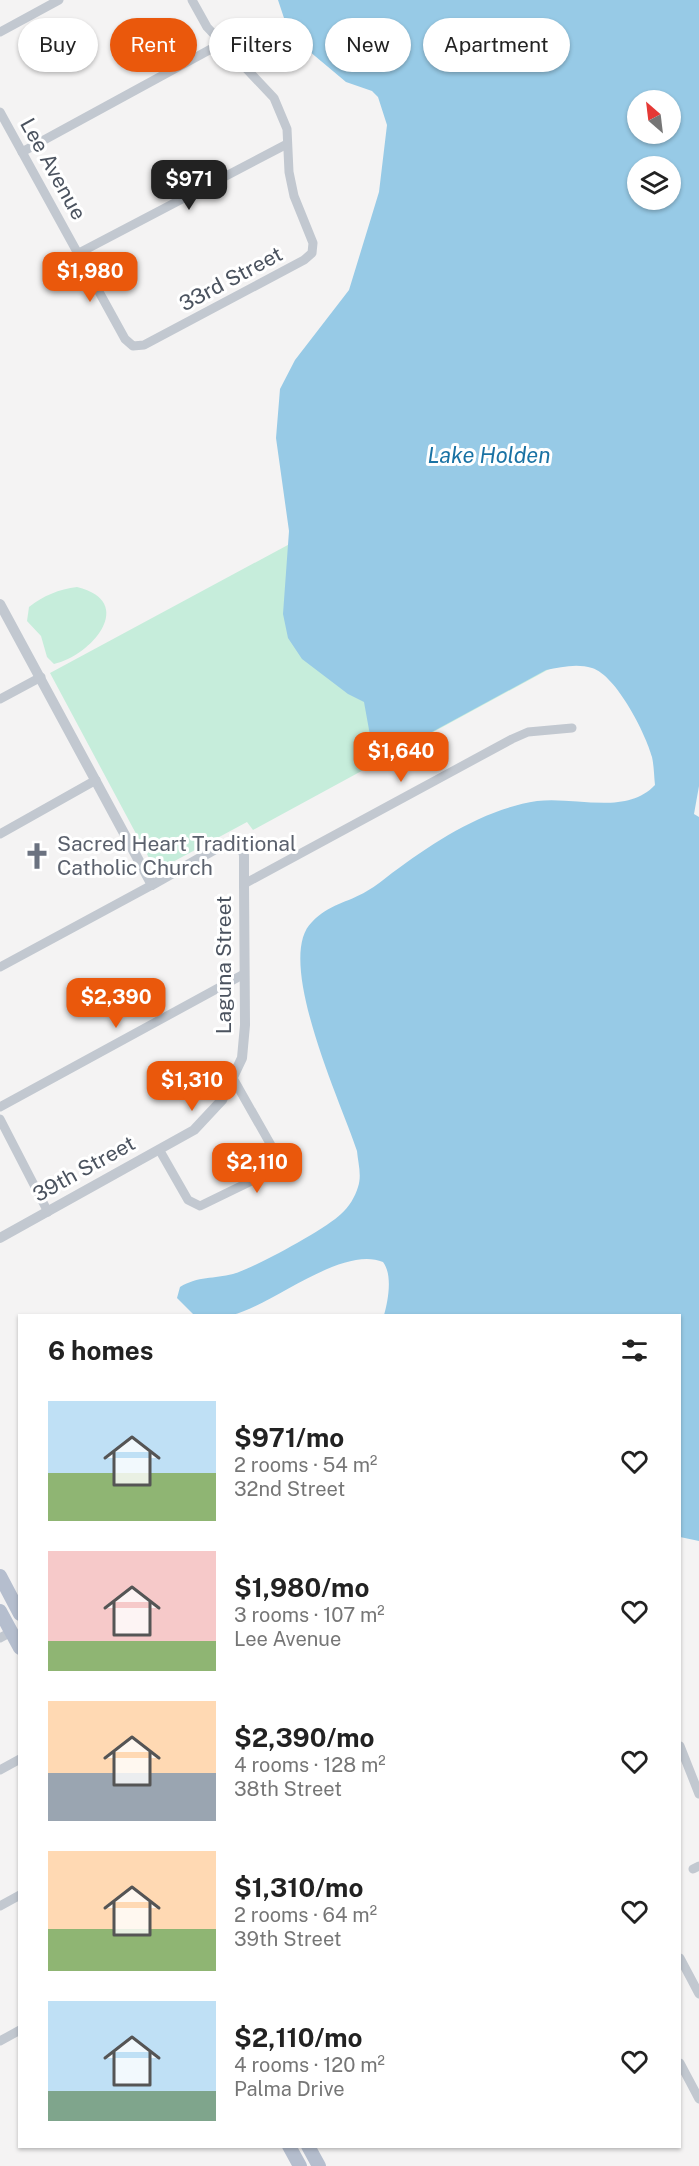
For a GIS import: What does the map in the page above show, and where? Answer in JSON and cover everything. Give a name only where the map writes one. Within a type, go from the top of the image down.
[{"type":"main road","points":[[0,1576],[18,1610]]},
{"type":"main road","points":[[0,1611],[6,1635],[18,1646]]},
{"type":"main road","points":[[290,2148],[300,2166]]},
{"type":"main road","points":[[309,2148],[319,2166]]},
{"type":"street","points":[[0,32],[59,0]]},
{"type":"street","points":[[192,0],[209,29]]},
{"type":"street","points":[[22,152],[209,50]]},
{"type":"street","points":[[79,253],[287,144],[287,129],[274,98],[249,72]]},
{"type":"street","name":"Lee Avenue","points":[[0,112],[125,339]]},
{"type":"street","name":"33rd Street","points":[[125,339],[133,346],[144,345],[304,260],[312,253],[313,243],[294,196],[287,144]]},
{"type":"street","points":[[0,604],[152,885],[0,967]]},
{"type":"street","points":[[0,699],[41,677]]},
{"type":"street","points":[[244,884],[512,739],[528,732],[572,728]]},
{"type":"street","points":[[0,834],[96,780]]},
{"type":"street","name":"Laguna Street","points":[[152,885],[221,846],[233,843],[243,850],[242,1058],[234,1080]]},
{"type":"street","points":[[0,1107],[244,974]]},
{"type":"street","points":[[160,1150],[188,1200],[200,1206],[270,1172],[277,1162],[276,1154],[234,1080]]},
{"type":"street","name":"39th Street","points":[[0,1238],[194,1130],[222,1100],[234,1080]]},
{"type":"street","points":[[0,1119],[48,1212]]},
{"type":"street","points":[[681,1749],[699,1794]]},
{"type":"street","points":[[0,1770],[18,1760]]},
{"type":"street","points":[[0,1906],[18,1896]]},
{"type":"street","points":[[681,1960],[699,1994]]},
{"type":"street","points":[[0,2041],[18,2031]]},
{"type":"street","points":[[681,2065],[699,2099]]},
{"type":"green space","points":[[453,456],[564,661],[253,830],[247,822],[156,871],[50,673]]},
{"type":"green space","points":[[77,587],[95,594],[104,604],[106,616],[94,640],[82,651],[54,664],[47,657],[41,636],[27,621],[29,607],[51,594]]},
{"type":"water","name":"Lake Holden","points":[[278,0],[699,0],[699,786],[694,814],[699,817],[699,1541],[681,1537],[681,1314],[384,1314],[389,1288],[386,1267],[383,1262],[366,1259],[328,1269],[235,1314],[193,1314],[177,1298],[180,1287],[187,1283],[233,1274],[306,1238],[341,1214],[357,1191],[360,1174],[357,1151],[326,1069],[305,999],[301,967],[302,941],[312,922],[332,907],[370,889],[443,838],[498,811],[537,801],[599,803],[630,800],[655,785],[652,757],[637,721],[611,682],[592,668],[575,666],[546,670],[375,763],[364,702],[348,694],[302,659],[288,638],[283,614],[289,531],[276,438],[280,389],[295,360],[349,290],[379,192],[387,125],[378,97],[372,91],[346,82],[334,72],[411,72],[411,18],[325,18],[325,64],[313,54],[313,18],[284,18]]},
{"type":"place","name":"Sacred Heart Traditional Catholic Church","points":[[37,856]]}]
